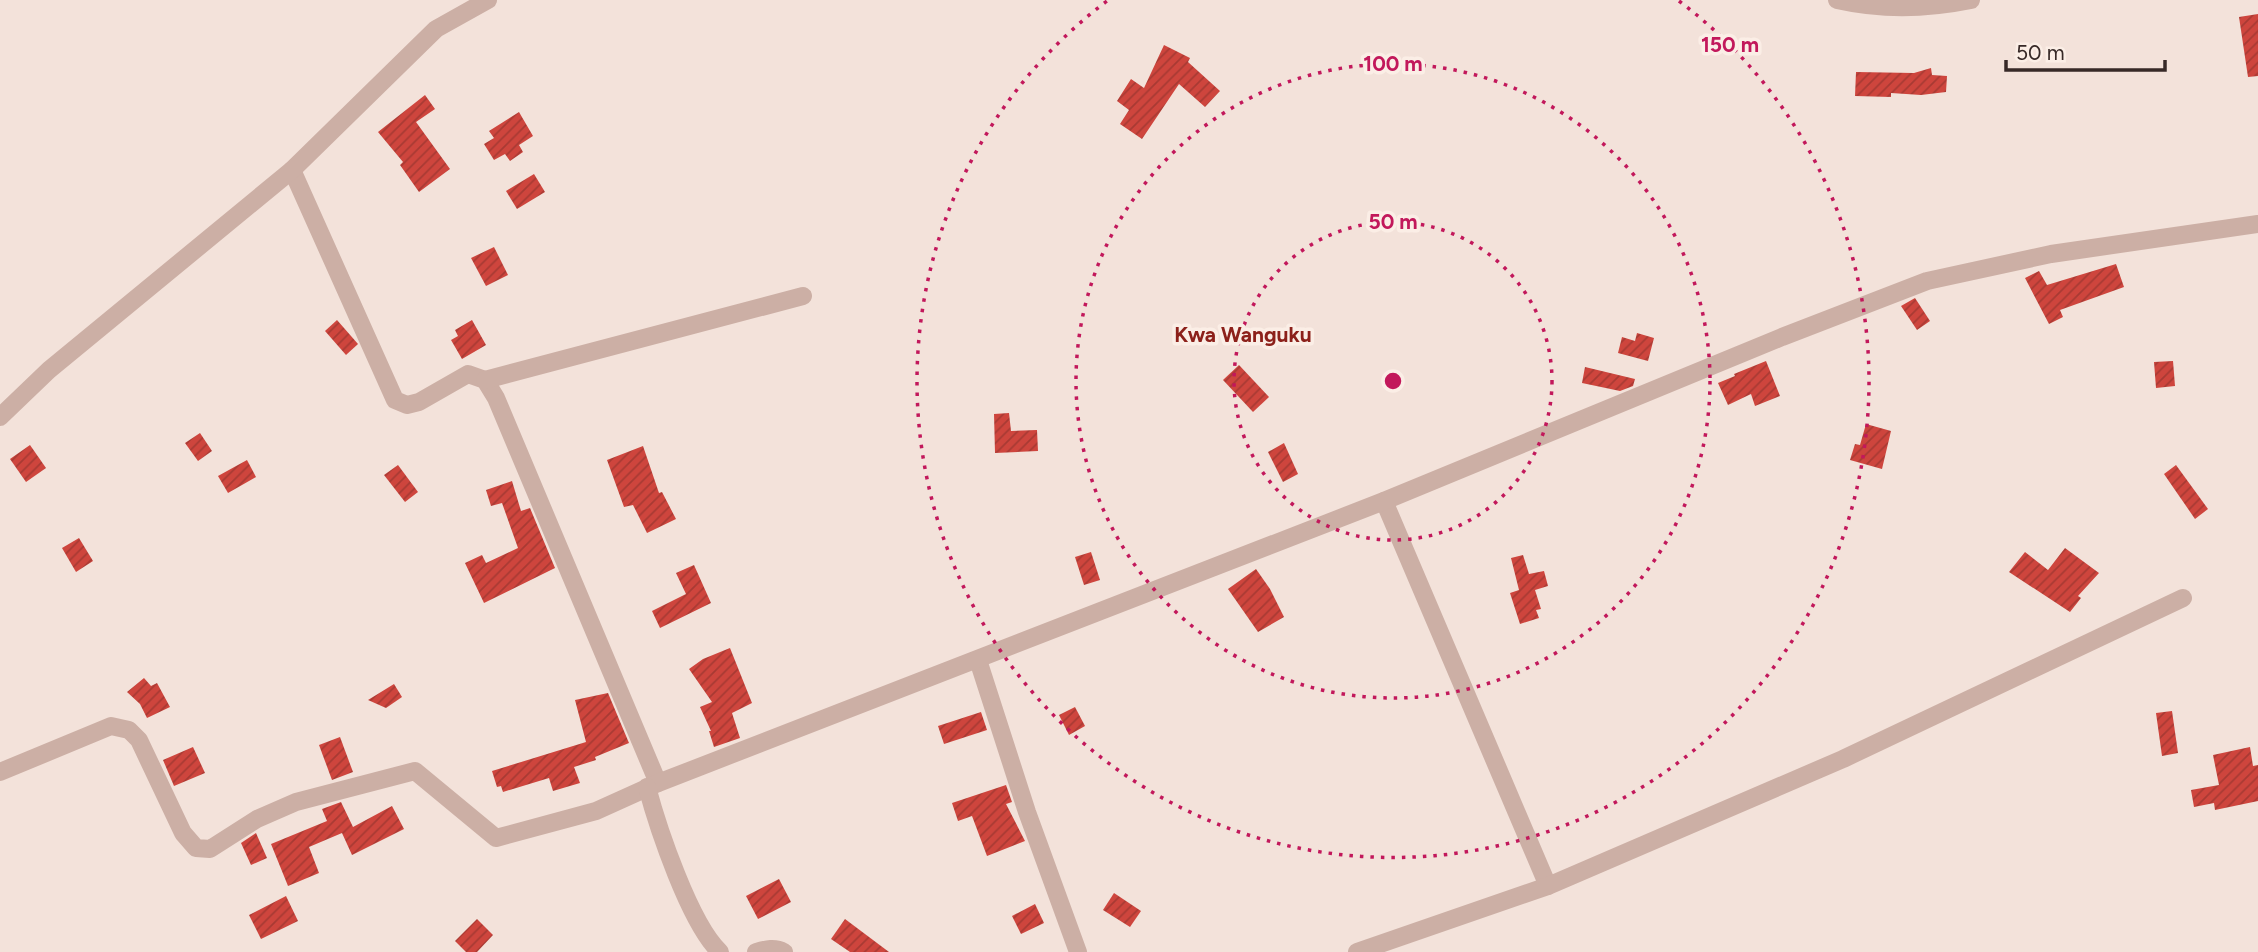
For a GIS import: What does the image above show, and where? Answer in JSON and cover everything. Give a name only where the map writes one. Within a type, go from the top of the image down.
[{"type":"street","points":[[0,417],[49,370],[292,170],[436,29],[488,0]]},
{"type":"street","points":[[1837,0],[1864,6],[1902,8],[1971,0]]},
{"type":"street","points":[[292,170],[395,401],[407,405],[419,402],[468,374],[485,380],[803,296]]},
{"type":"street","points":[[0,772],[111,726],[129,730],[139,740],[190,843],[196,848],[211,849],[257,819],[296,802],[415,771],[496,838],[596,811],[652,785],[1384,501],[1782,337],[1927,281],[2051,254],[2258,224]]},
{"type":"street","points":[[485,380],[496,398],[652,785],[677,876],[711,941],[720,952]]},
{"type":"street","points":[[1384,501],[1548,886]]},
{"type":"street","points":[[1357,952],[1548,886],[1843,759],[2183,598]]},
{"type":"street","points":[[978,660],[1027,813],[1078,952]]},
{"type":"street","points":[[756,952],[779,949],[784,952]]},
{"type":"building","points":[[2258,14],[2258,76],[2248,77],[2239,17]]},
{"type":"building","points":[[1164,45],[1190,58],[1188,62],[1220,91],[1205,107],[1179,84],[1142,139],[1120,124],[1129,110],[1117,101],[1131,79],[1144,88]]},
{"type":"building","points":[[1931,68],[1932,75],[1947,76],[1946,92],[1921,95],[1891,93],[1891,97],[1855,96],[1856,72],[1914,73]]},
{"type":"building","points":[[425,95],[435,109],[416,122],[450,169],[419,192],[400,165],[403,162],[378,132]]},
{"type":"building","points":[[519,112],[533,136],[519,145],[523,152],[510,161],[505,154],[494,160],[484,144],[494,138],[489,131]]},
{"type":"building","points":[[534,174],[545,192],[517,209],[506,191]]},
{"type":"building","points":[[494,247],[508,275],[486,286],[471,258]]},
{"type":"building","points":[[2116,264],[2124,287],[2060,310],[2063,317],[2049,324],[2025,278],[2039,271],[2047,285]]},
{"type":"building","points":[[1915,298],[1930,321],[1917,330],[1901,306]]},
{"type":"building","points":[[337,320],[358,344],[346,355],[325,331]]},
{"type":"building","points":[[472,320],[486,345],[462,359],[451,340],[458,336],[455,330]]},
{"type":"building","points":[[1637,333],[1654,338],[1648,361],[1618,353],[1622,337],[1635,341]]},
{"type":"building","points":[[1766,361],[1780,396],[1755,406],[1751,394],[1728,405],[1718,383]]},
{"type":"building","points":[[2173,361],[2175,386],[2156,388],[2154,362]]},
{"type":"building","points":[[1239,365],[1269,397],[1253,412],[1223,380]]},
{"type":"building","points":[[1585,367],[1635,379],[1633,386],[1620,391],[1582,383]]},
{"type":"building","points":[[1009,413],[1011,431],[1037,430],[1038,451],[995,453],[994,414]]},
{"type":"building","points":[[1866,424],[1891,431],[1882,469],[1850,460],[1855,444],[1860,445]]},
{"type":"building","points":[[200,433],[212,451],[198,461],[185,443]]},
{"type":"building","points":[[1284,443],[1298,474],[1283,482],[1268,452]]},
{"type":"building","points":[[30,445],[46,468],[26,482],[10,459]]},
{"type":"building","points":[[643,446],[659,493],[662,492],[676,519],[647,533],[633,505],[624,507],[607,460]]},
{"type":"building","points":[[247,460],[256,477],[228,493],[218,476]]},
{"type":"building","points":[[398,465],[418,492],[405,502],[384,475]]},
{"type":"building","points":[[2176,465],[2208,509],[2195,519],[2164,474]]},
{"type":"building","points":[[512,481],[521,511],[530,508],[555,568],[484,603],[465,563],[482,555],[486,563],[518,548],[502,503],[491,506],[486,490]]},
{"type":"building","points":[[79,538],[93,561],[76,572],[62,548]]},
{"type":"building","points":[[2065,548],[2099,573],[2078,596],[2081,598],[2070,612],[2009,572],[2025,552],[2048,570]]},
{"type":"building","points":[[1091,552],[1100,580],[1084,585],[1075,557]]},
{"type":"building","points":[[1523,555],[1529,574],[1544,571],[1548,586],[1535,590],[1541,609],[1536,610],[1539,618],[1520,624],[1510,593],[1519,590],[1511,558]]},
{"type":"building","points":[[694,565],[711,603],[660,628],[652,611],[686,594],[676,573]]},
{"type":"building","points":[[1256,569],[1284,617],[1258,632],[1228,589]]},
{"type":"building","points":[[730,648],[752,703],[732,713],[740,738],[714,747],[711,731],[700,707],[712,702],[689,669],[703,659]]},
{"type":"building","points":[[144,678],[151,686],[157,683],[170,707],[147,718],[140,704],[127,692]]},
{"type":"building","points":[[394,684],[402,697],[386,708],[368,700]]},
{"type":"building","points":[[608,693],[629,743],[595,757],[596,760],[574,767],[580,783],[553,791],[549,778],[503,792],[501,786],[497,787],[492,771],[586,742],[575,700]]},
{"type":"building","points":[[1075,707],[1085,726],[1069,735],[1059,715]]},
{"type":"building","points":[[2172,711],[2178,753],[2162,756],[2156,713]]},
{"type":"building","points":[[981,712],[987,730],[944,744],[938,726]]},
{"type":"building","points":[[340,737],[353,772],[332,780],[319,745]]},
{"type":"building","points":[[193,747],[205,773],[174,786],[163,760]]},
{"type":"building","points":[[2250,747],[2253,766],[2258,765],[2258,801],[2215,810],[2214,803],[2194,807],[2191,790],[2219,785],[2213,755]]},
{"type":"building","points":[[1006,785],[1012,802],[1006,804],[1025,841],[987,856],[972,816],[958,821],[952,803]]},
{"type":"building","points":[[341,802],[353,827],[392,806],[404,829],[352,855],[342,833],[309,847],[319,873],[288,886],[271,844],[327,821],[322,809]]},
{"type":"building","points":[[256,833],[267,858],[251,865],[241,843]]},
{"type":"building","points":[[779,879],[791,902],[758,919],[746,896]]},
{"type":"building","points":[[1114,893],[1141,911],[1130,927],[1103,910]]},
{"type":"building","points":[[286,896],[298,921],[261,939],[249,915]]},
{"type":"building","points":[[1035,904],[1044,923],[1021,934],[1012,916]]},
{"type":"building","points":[[477,919],[493,935],[477,952],[466,952],[455,941]]},
{"type":"building","points":[[845,919],[889,952],[850,952],[831,939]]},
{"type":"district","name":"Kwa Wanguku","points":[[1243,334]]}]
